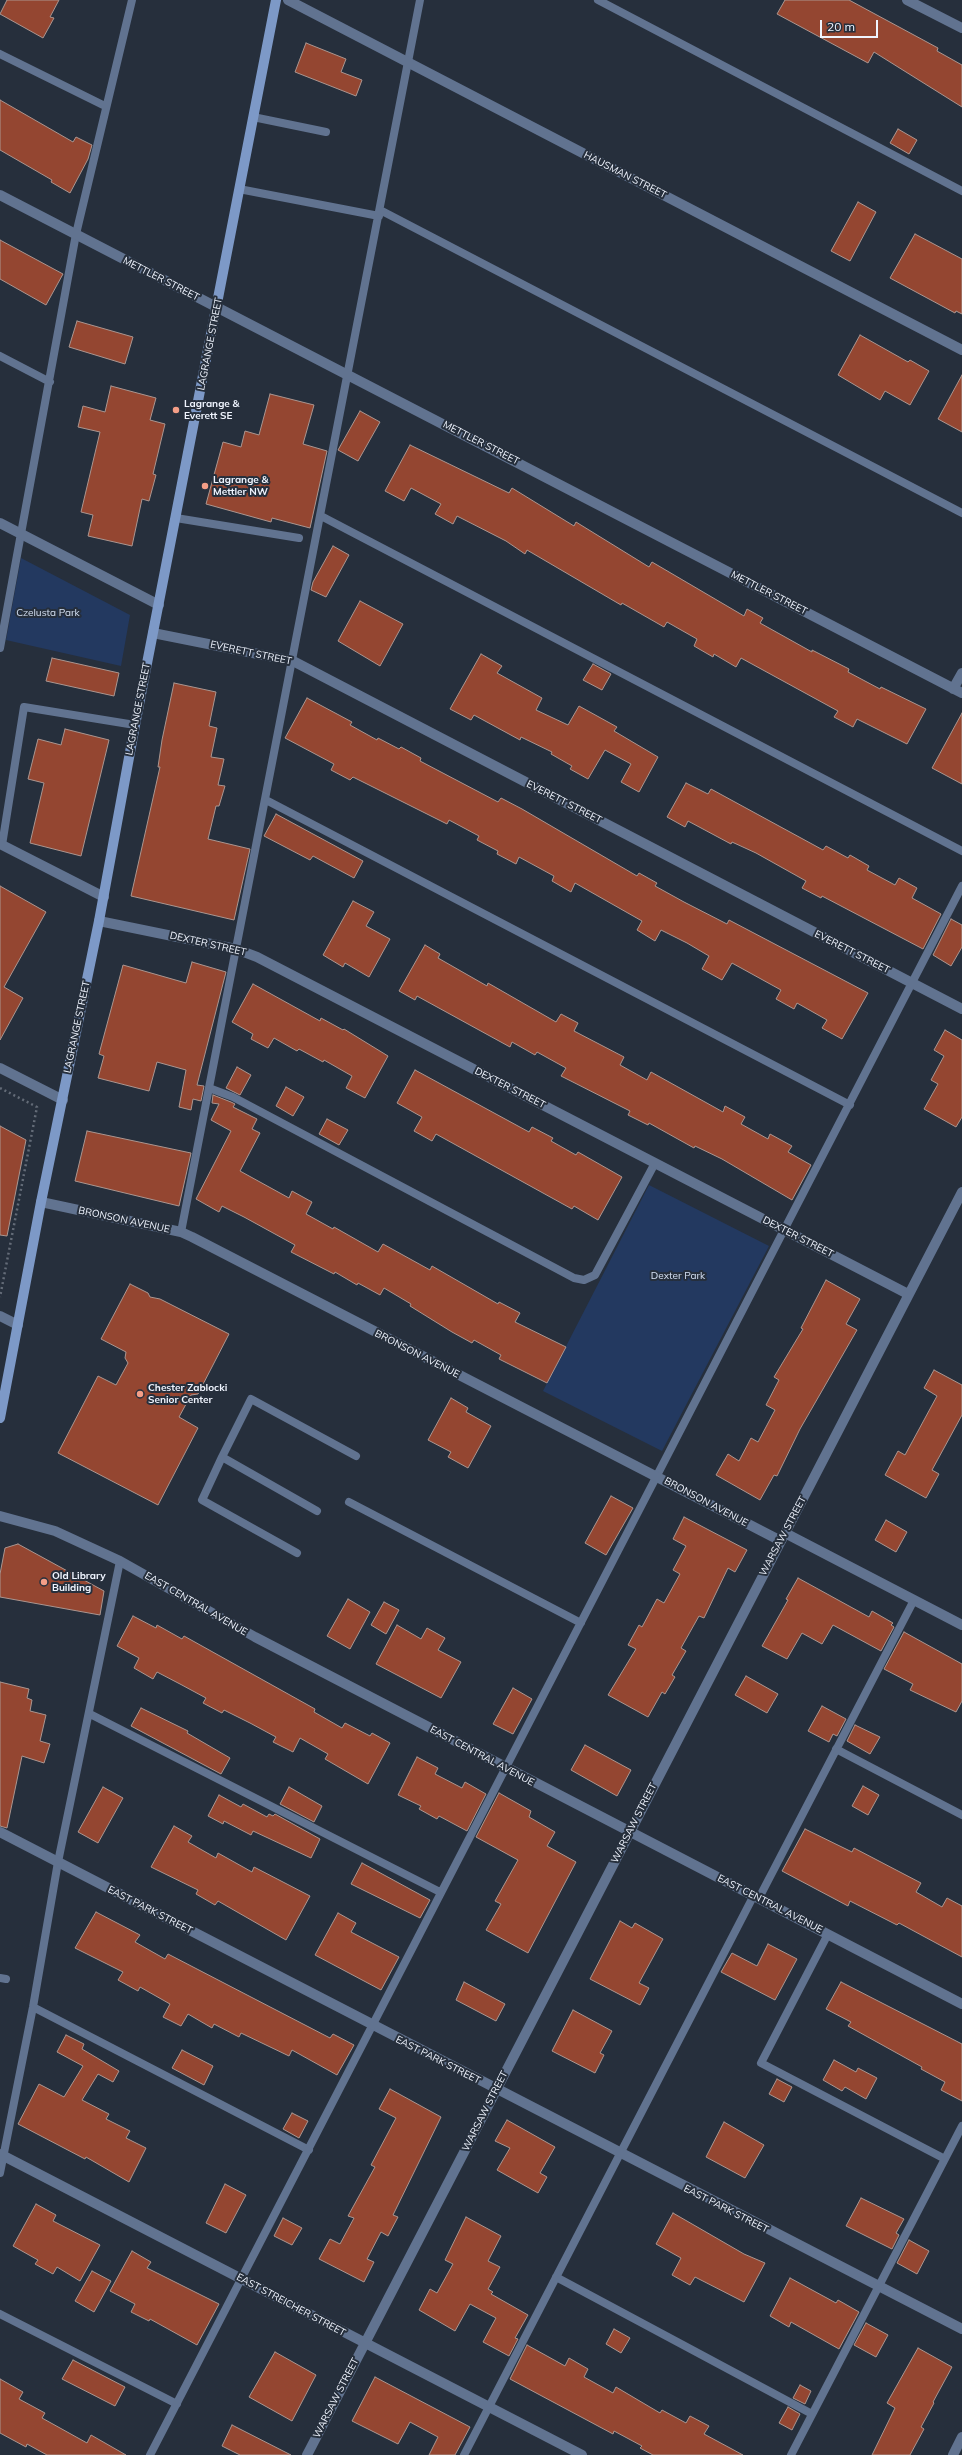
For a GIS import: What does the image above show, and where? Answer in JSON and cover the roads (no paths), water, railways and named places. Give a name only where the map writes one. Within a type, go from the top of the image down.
[{"type":"main road","name":"LAGRANGE STREET","points":[[0,1418],[41,1202],[104,897],[135,725],[276,0]]},
{"type":"street","name":"HAUSMAN STREET","points":[[288,0],[962,350]]},
{"type":"street","points":[[907,0],[962,28]]},
{"type":"street","name":"METTLER STREET","points":[[0,195],[958,691]]},
{"type":"street","points":[[0,523],[159,605]]},
{"type":"street","name":"EVERETT STREET","points":[[153,632],[293,661],[962,1009]]},
{"type":"street","points":[[958,691],[962,673]]},
{"type":"street","points":[[1,844],[104,897]]},
{"type":"street","name":"DEXTER STREET","points":[[99,920],[236,949],[257,957],[908,1294]]},
{"type":"street","points":[[0,1068],[63,1100]]},
{"type":"street","name":"WARSAW STREET","points":[[307,2455],[962,1192]]},
{"type":"street","name":"BRONSON AVENUE","points":[[41,1202],[182,1232],[657,1477],[914,1600],[962,1625]]},
{"type":"street","points":[[0,1316],[18,1325]]},
{"type":"street","name":"EAST CENTRAL AVENUE","points":[[0,1516],[55,1531],[120,1561],[262,1641],[962,2004]]},
{"type":"street","name":"EAST PARK STREET","points":[[0,1832],[496,2090],[962,2329]]},
{"type":"street","name":"EAST STREICHER STREET","points":[[2,2155],[582,2455]]},
{"type":"street","points":[[953,2455],[962,2437]]},
{"type":"lane","points":[[0,648],[76,234],[132,0]]},
{"type":"lane","points":[[182,1232],[420,0]]},
{"type":"lane","points":[[598,0],[962,191]]},
{"type":"lane","points":[[0,54],[106,106]]},
{"type":"lane","points":[[253,117],[326,132]]},
{"type":"lane","points":[[240,189],[379,213],[962,513]]},
{"type":"lane","points":[[0,356],[50,382]]},
{"type":"lane","points":[[321,516],[962,851]]},
{"type":"lane","points":[[176,518],[299,538]]},
{"type":"lane","points":[[1,844],[24,707],[135,725]]},
{"type":"lane","points":[[266,800],[850,1105]]},
{"type":"lane","points":[[150,2455],[309,2150],[440,1892],[657,1477],[962,886]]},
{"type":"lane","points":[[209,1088],[233,1097],[574,1278],[584,1280],[595,1275],[654,1163]]},
{"type":"lane","points":[[297,1553],[202,1500],[251,1399],[356,1456]]},
{"type":"lane","points":[[222,1457],[317,1511]]},
{"type":"lane","points":[[349,1502],[581,1623]]},
{"type":"lane","points":[[0,2173],[2,2155],[33,2007],[58,1862],[90,1714],[120,1561]]},
{"type":"lane","points":[[464,2455],[620,2154],[914,1600]]},
{"type":"lane","points":[[90,1714],[440,1892]]},
{"type":"lane","points":[[836,1749],[962,1815]]},
{"type":"lane","points":[[828,1934],[762,2063],[945,2159]]},
{"type":"lane","points":[[33,2007],[309,2150]]},
{"type":"lane","points":[[791,2455],[962,2126]]},
{"type":"lane","points":[[556,2277],[812,2414]]},
{"type":"lane","points":[[0,2314],[177,2404]]},
{"type":"place","name":"Lagrange & Everett SE","points":[[176,410]]},
{"type":"place","name":"Lagrange & Mettler NW","points":[[205,486]]},
{"type":"place","name":"Chester Zablocki Senior Center","points":[[140,1394]]},
{"type":"place","name":"Old Library Building","points":[[44,1582]]},
{"type":"park label","name":"Czelusta Park","points":[[48,613]]},
{"type":"park label","name":"Dexter Park","points":[[678,1276]]}]
